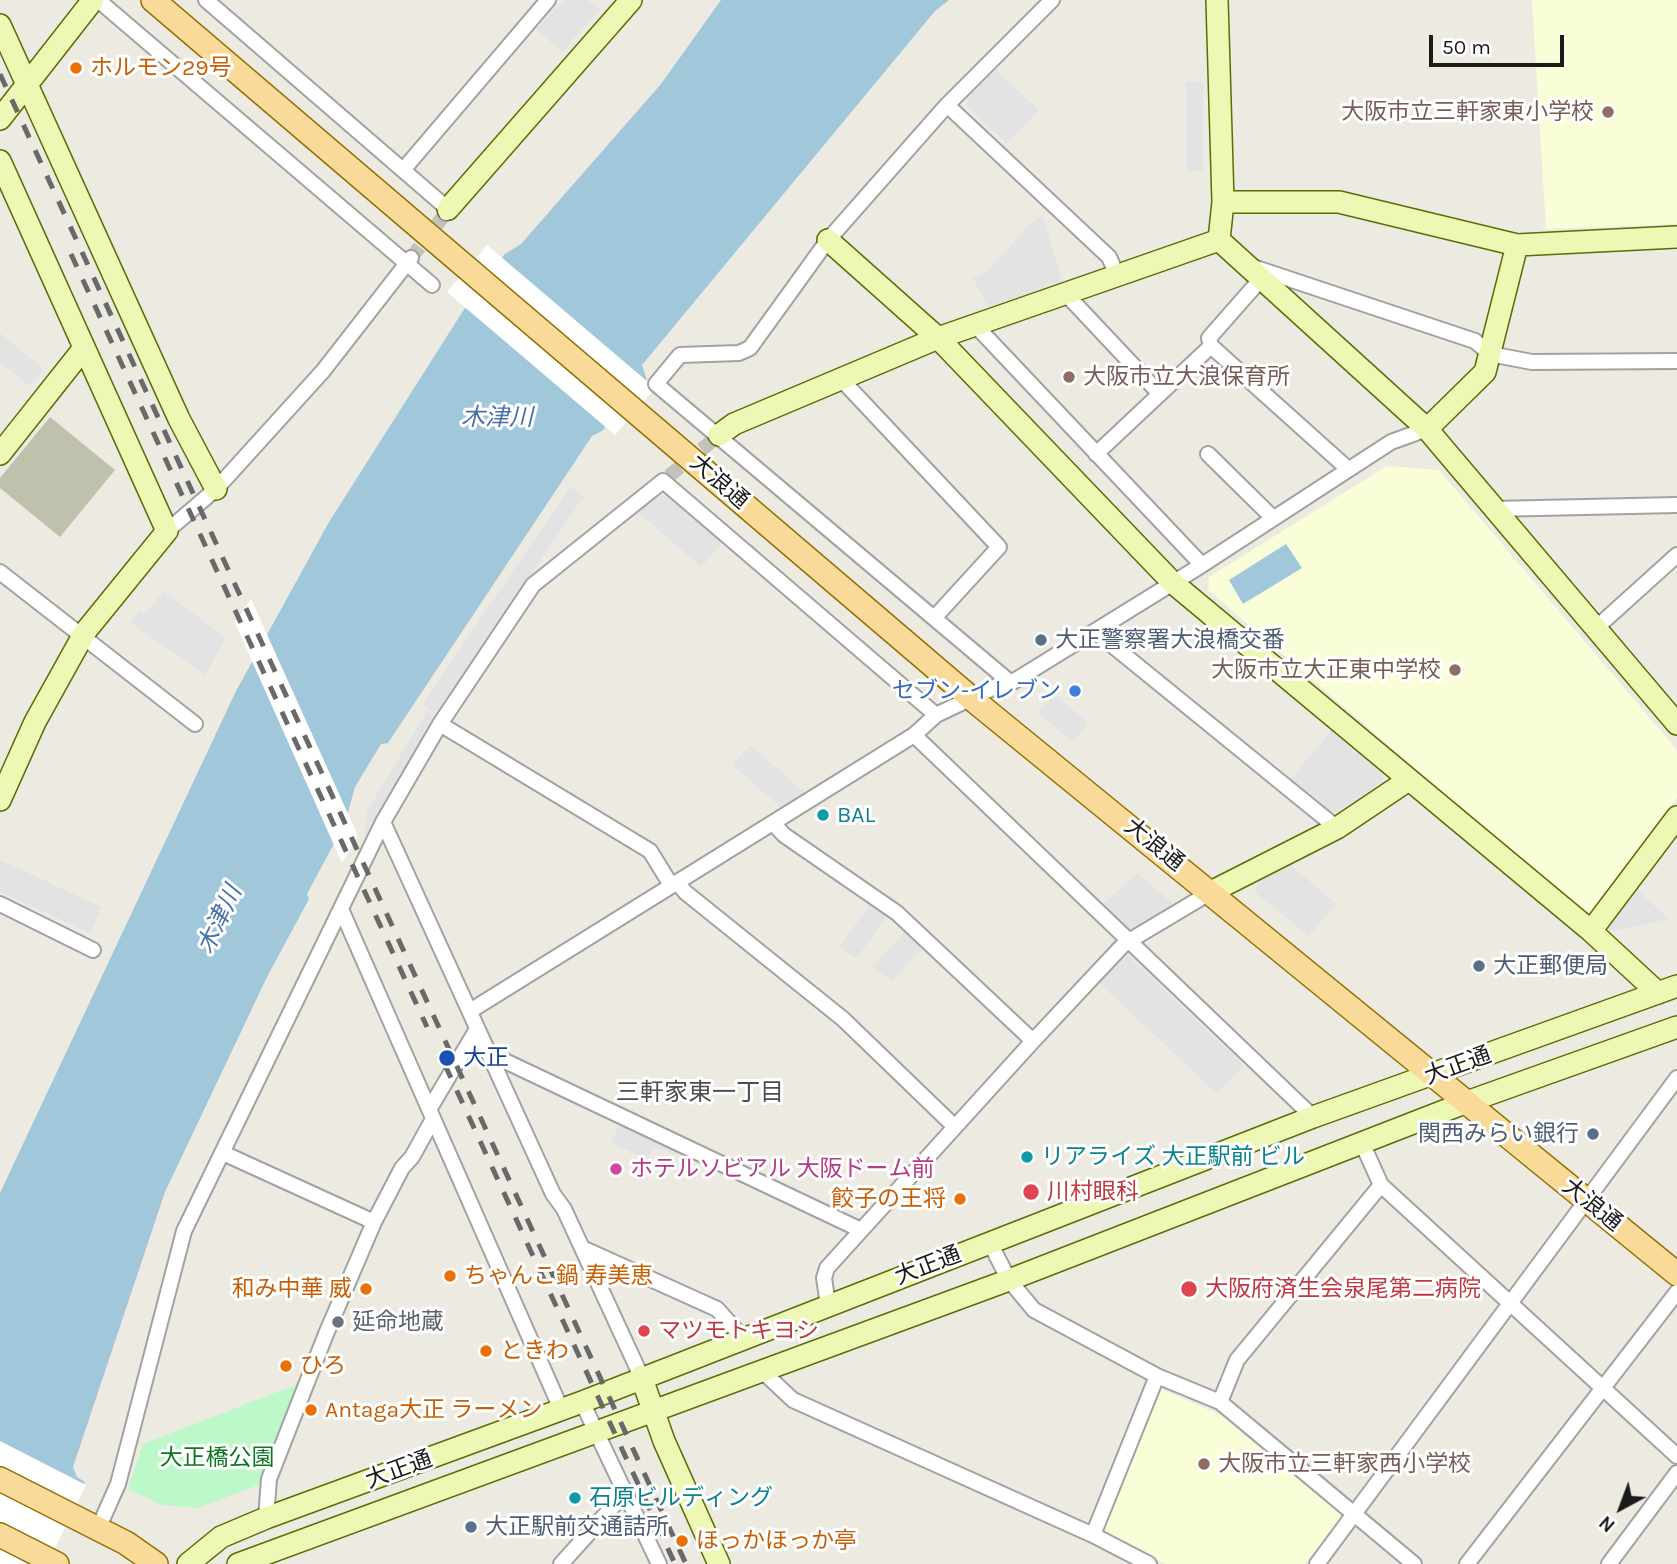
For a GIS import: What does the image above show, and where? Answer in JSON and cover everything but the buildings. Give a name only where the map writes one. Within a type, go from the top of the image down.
[{"type":"main road","name":"大浪通","points":[[153,0],[972,699],[1677,1274]]},
{"type":"main road","points":[[0,1479],[98,1529],[156,1564]]},
{"type":"main road","points":[[0,1535],[53,1562]]},
{"type":"street","points":[[0,120],[95,0],[409,261],[432,285]]},
{"type":"street","points":[[206,0],[447,211],[631,0]]},
{"type":"street","points":[[403,170],[548,0]]},
{"type":"street","points":[[1011,682],[715,438],[656,384],[680,355],[739,353],[750,348],[828,240],[947,105],[1052,0]]},
{"type":"street","points":[[1217,0],[1223,202],[1219,240]]},
{"type":"street","points":[[0,25],[179,419],[216,489]]},
{"type":"street","points":[[947,105],[1109,257],[1117,275]]},
{"type":"street","points":[[0,161],[167,531]]},
{"type":"street","points":[[1223,202],[1339,202],[1517,245],[1677,237]]},
{"type":"street","points":[[828,240],[938,338],[1173,583],[1407,780],[1591,931],[1667,989]]},
{"type":"street","points":[[715,438],[734,424],[938,338],[1219,240]]},
{"type":"street","points":[[1219,240],[1427,429],[1492,509],[1676,722]]},
{"type":"street","points":[[470,1011],[674,883],[774,824],[914,735],[936,715],[1011,682],[1096,632],[1391,442],[1427,429],[1485,372],[1517,245]]},
{"type":"street","points":[[0,800],[35,722],[83,637],[167,531],[216,489],[323,371],[409,261]]},
{"type":"street","points":[[1245,264],[1475,341],[1490,354],[1532,362],[1677,361]]},
{"type":"street","points":[[1261,279],[1209,338],[1212,346],[1348,469]]},
{"type":"street","points":[[1065,293],[1160,394]]},
{"type":"street","points":[[976,326],[1202,565]]},
{"type":"street","points":[[1096,454],[1212,346]]},
{"type":"street","points":[[0,454],[84,348]]},
{"type":"street","points":[[841,379],[999,547],[935,617]]},
{"type":"street","points":[[1208,454],[1272,517]]},
{"type":"street","points":[[98,1529],[118,1484],[184,1231],[383,822],[440,724],[533,585],[666,478],[936,715]]},
{"type":"street","points":[[1492,509],[1677,505]]},
{"type":"street","points":[[1595,629],[1677,555]]},
{"type":"street","points":[[0,572],[195,724]]},
{"type":"street","points":[[1096,632],[1337,828]]},
{"type":"street","points":[[440,724],[650,851],[674,883],[843,1019],[955,1126]]},
{"type":"street","points":[[914,735],[1127,943],[1313,1117]]},
{"type":"street","points":[[828,1305],[824,1278],[827,1268],[1033,1041],[1127,943],[1211,892],[1337,828],[1407,780]]},
{"type":"street","points":[[1591,931],[1677,817]]},
{"type":"street","points":[[383,822],[553,1194],[564,1209],[641,1376],[653,1412],[719,1564]]},
{"type":"street","points":[[774,824],[784,835],[897,914],[1033,1041]]},
{"type":"street","points":[[0,904],[93,950]]},
{"type":"street","points":[[341,909],[561,1409]]},
{"type":"street","name":"大正通","points":[[188,1564],[221,1537],[266,1518],[582,1402],[641,1376],[1313,1117],[1667,989]]},
{"type":"street","name":"大正通","points":[[238,1564],[1009,1280],[1467,1102],[1677,1027]]},
{"type":"street","points":[[266,1518],[269,1479],[303,1389],[374,1222],[402,1168],[412,1157],[477,1029]]},
{"type":"street","points":[[488,1053],[861,1230]]},
{"type":"street","points":[[1317,1564],[1677,1078]]},
{"type":"street","points":[[1362,1143],[1381,1185],[1677,1456]]},
{"type":"street","points":[[223,1153],[374,1222]]},
{"type":"street","points":[[1220,1402],[1237,1360],[1381,1185]]},
{"type":"street","points":[[990,1243],[1009,1280],[1034,1310],[1157,1376],[1220,1402],[1414,1564]]},
{"type":"street","points":[[582,1248],[717,1309],[743,1338]]},
{"type":"street","points":[[1467,1564],[1677,1292]]},
{"type":"street","points":[[761,1370],[793,1400],[1093,1535],[1149,1564]]},
{"type":"street","points":[[1093,1535],[1157,1376]]},
{"type":"street","points":[[582,1402],[659,1564]]},
{"type":"street","points":[[1609,1564],[1677,1473]]},
{"type":"street","points":[[562,1564],[624,1494]]},
{"type":"shaded area","points":[[565,0],[588,0],[600,9],[562,52],[536,29]]},
{"type":"shaded area","name":"大阪市立三軒家東小学校","points":[[1532,0],[1677,0],[1677,224],[1546,229]]},
{"type":"shaded area","points":[[992,66],[1039,110],[1007,144],[967,106],[966,98]]},
{"type":"shaded area","points":[[1186,82],[1203,82],[1203,171],[1186,171]]},
{"type":"shaded area","points":[[1043,217],[1062,281],[988,307],[973,278],[986,272],[1036,218]]},
{"type":"shaded area","points":[[0,333],[44,369],[30,386],[0,362]]},
{"type":"shaded area","points":[[50,417],[115,470],[60,537],[0,488],[0,478]]},
{"type":"shaded area","name":"大阪市立大正東中学校","points":[[1387,466],[1439,470],[1677,750],[1677,798],[1591,914],[1586,915],[1208,590],[1209,577]]},
{"type":"shaded area","points":[[570,487],[584,496],[436,714],[422,705]]},
{"type":"shaded area","points":[[671,494],[723,542],[701,567],[638,512],[655,496]]},
{"type":"shaded area","points":[[164,591],[226,638],[205,675],[131,623],[140,610],[145,614]]},
{"type":"shaded area","points":[[1054,694],[1089,723],[1073,742],[1038,713]]},
{"type":"shaded area","points":[[427,711],[435,716],[364,839],[367,811]]},
{"type":"shaded area","points":[[1331,731],[1384,775],[1382,782],[1337,812],[1327,811],[1291,779]]},
{"type":"shaded area","points":[[750,745],[808,795],[783,809],[732,765]]},
{"type":"shaded area","points":[[0,860],[102,907],[90,933],[0,892]]},
{"type":"shaded area","points":[[1291,865],[1336,904],[1309,936],[1255,892],[1259,881]]},
{"type":"shaded area","points":[[1137,873],[1176,906],[1132,933],[1103,904]]},
{"type":"shaded area","points":[[1636,889],[1669,919],[1609,932],[1609,925]]},
{"type":"shaded area","points":[[873,901],[889,913],[856,959],[839,947]]},
{"type":"shaded area","points":[[908,929],[925,946],[892,981],[872,967]]},
{"type":"shaded area","points":[[1127,955],[1244,1065],[1217,1094],[1099,983]]},
{"type":"shaded area","points":[[621,1122],[679,1148],[675,1156],[654,1146],[647,1159],[611,1143]]},
{"type":"shaded area","name":"大阪市立三軒家西小学校","points":[[1161,1389],[1223,1416],[1339,1512],[1340,1518],[1305,1564],[1165,1564],[1104,1531],[1103,1526],[1157,1391]]},
{"type":"green space","name":"大正橋公園","points":[[298,1384],[263,1483],[198,1508],[162,1505],[128,1489],[143,1444]]},
{"type":"water","name":"木津川","points":[[721,0],[949,0],[935,11],[642,365],[647,380],[602,431],[592,436],[388,743],[381,744],[355,787],[345,823],[307,894],[309,899],[267,977],[165,1192],[73,1467],[77,1477],[85,1482],[45,1564],[0,1564],[0,1193],[236,691],[329,522],[482,281],[505,254],[521,244],[661,84]]},
{"type":"water","points":[[1286,544],[1302,568],[1243,604],[1229,580]]},
{"type":"pier","points":[[487,245],[655,388],[615,435],[447,292]]},
{"type":"pier","points":[[251,599],[358,836],[342,863],[235,623]]},
{"type":"pier","points":[[0,1441],[86,1485],[47,1564],[0,1564]]},
{"type":"tunnel","points":[[411,258],[446,213]]},
{"type":"tunnel","points":[[669,476],[712,441]]},
{"type":"railway","points":[[0,74],[686,1564]]},
{"type":"railway","points":[[71,254],[427,1027]]},
{"type":"railway","points":[[445,1065],[675,1564]]},
{"type":"place","name":"ホルモン29号","points":[[76,68]]},
{"type":"place","name":"大阪市立三軒家東小学校","points":[[1608,112]]},
{"type":"place","name":"大阪市立大浪保育所","points":[[1069,377]]},
{"type":"place","name":"大正警察署大浪橋交番","points":[[1041,640]]},
{"type":"place","name":"大阪市立大正東中学校","points":[[1455,670]]},
{"type":"place","name":"セブン-イレブン","points":[[1075,691]]},
{"type":"place","name":"BAL","points":[[823,815]]},
{"type":"place","name":"大正郵便局","points":[[1479,966]]},
{"type":"place","name":"大正","points":[[447,1058]]},
{"type":"place","name":"関西みらい銀行","points":[[1593,1134]]},
{"type":"place","name":"リアライズ 大正駅前 ビル","points":[[1027,1157]]},
{"type":"place","name":"ホテルソビアル 大阪ドーム前","points":[[616,1169]]},
{"type":"place","name":"川村眼科","points":[[1031,1192]]},
{"type":"place","name":"餃子の王将","points":[[960,1199]]},
{"type":"place","name":"ちゃんこ鍋 寿美恵","points":[[450,1276]]},
{"type":"place","name":"和み中華 威","points":[[366,1289]]},
{"type":"place","name":"大阪府済生会泉尾第二病院","points":[[1189,1289]]},
{"type":"place","name":"延命地蔵","points":[[338,1322]]},
{"type":"place","name":"マツモトキヨシ","points":[[644,1331]]},
{"type":"place","name":"ときわ","points":[[486,1351]]},
{"type":"place","name":"ひろ","points":[[286,1366]]},
{"type":"place","name":"Antaga大正 ラーメン","points":[[311,1410]]},
{"type":"place","name":"大阪市立三軒家西小学校","points":[[1204,1464]]},
{"type":"place","name":"石原ビルディング","points":[[575,1498]]},
{"type":"place","name":"大正駅前交通詰所","points":[[471,1527]]},
{"type":"place","name":"ほっかほっか亭","points":[[682,1541]]},
{"type":"district","name":"三軒家東一丁目","points":[[700,1093]]}]
